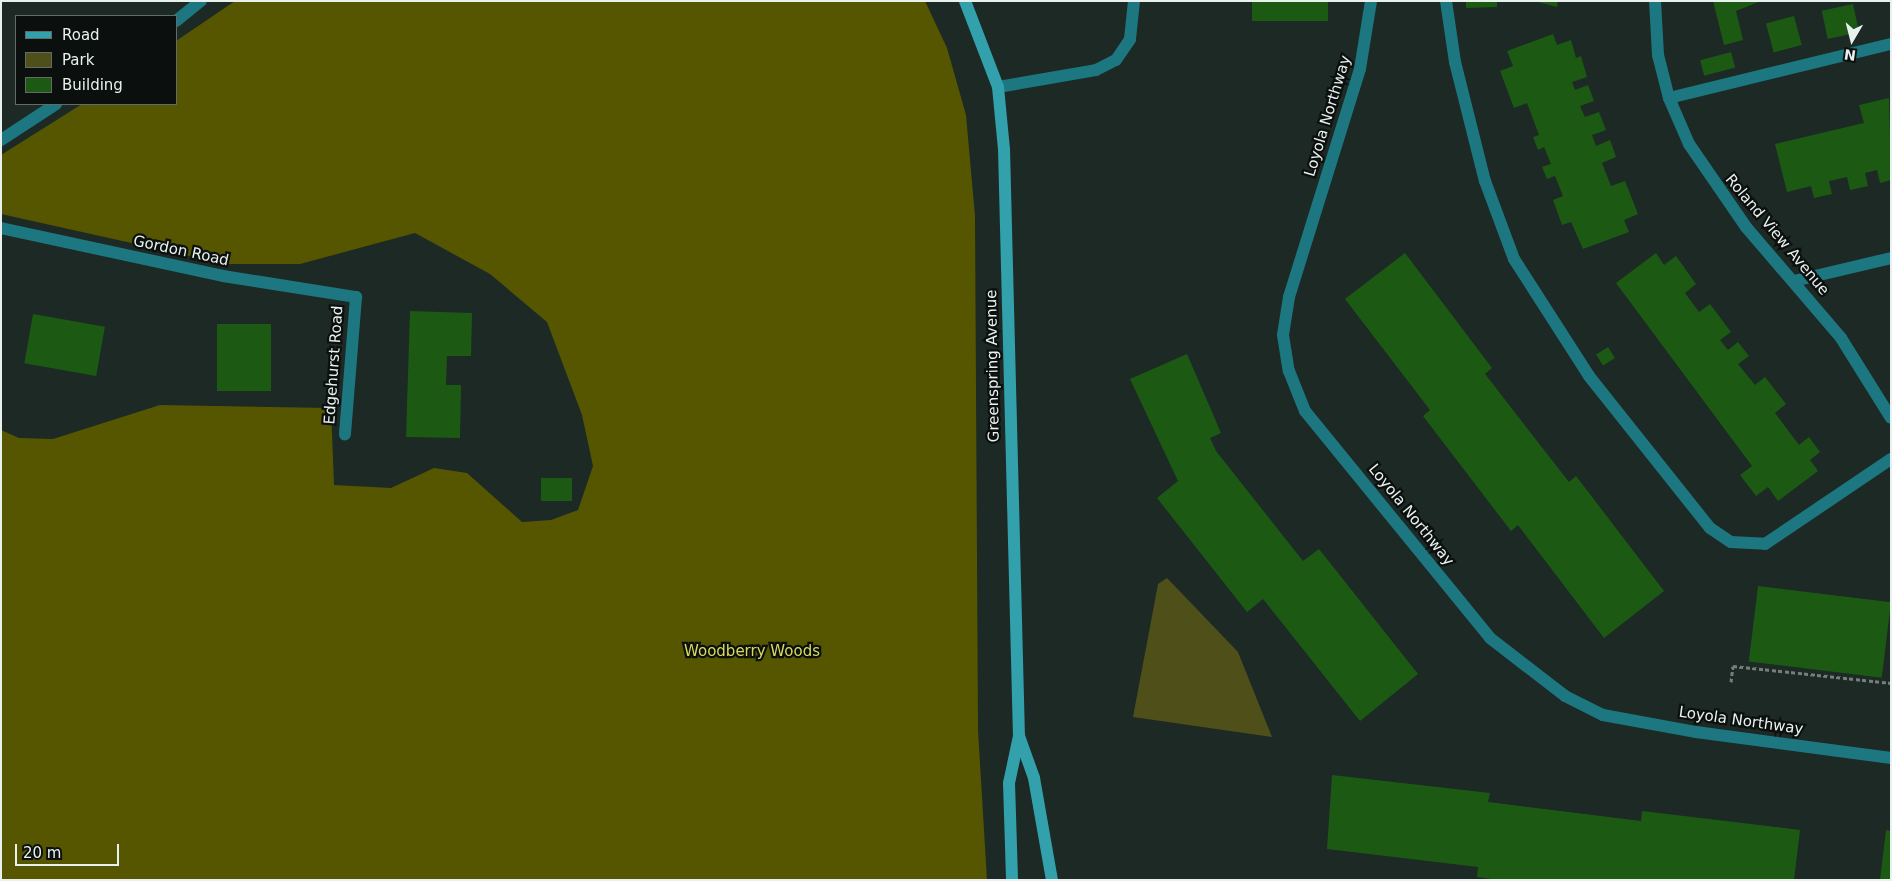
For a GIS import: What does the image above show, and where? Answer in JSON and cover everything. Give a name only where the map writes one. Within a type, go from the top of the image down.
[{"type":"main road","name":"Greenspring Avenue","points":[[965,1],[998,87],[1008,262],[1019,736],[1009,783],[1012,880]]},
{"type":"main road","name":"Greenspring Avenue","points":[[1019,736],[1034,778],[1052,880]]},
{"type":"street","points":[[178,19],[201,1]]},
{"type":"street","points":[[998,87],[1096,70],[1116,60],[1130,39],[1134,1]]},
{"type":"street","name":"Loyola Northway","points":[[1371,1],[1360,70],[1289,297],[1284,326],[1289,371],[1305,411],[1490,638],[1565,696],[1603,715],[1686,731],[1891,758]]},
{"type":"street","points":[[1446,1],[1455,62],[1485,181],[1514,259],[1589,376],[1710,528],[1731,542],[1765,544],[1891,459]]},
{"type":"street","name":"Roland View Avenue","points":[[1655,1],[1658,55],[1669,98],[1715,188],[1841,338],[1891,418]]},
{"type":"street","points":[[1669,98],[1891,44]]},
{"type":"street","points":[[1,140],[54,105]]},
{"type":"street","name":"Gordon Road","points":[[1,228],[223,276],[356,297]]},
{"type":"street","points":[[1794,281],[1891,258]]},
{"type":"street","name":"Edgehurst Road","points":[[345,436],[356,297]]},
{"type":"path","points":[[1731,682],[1733,666],[1891,683]]},
{"type":"green space","name":"Woodberry Woods","points":[[235,1],[925,1],[947,48],[966,115],[975,216],[978,730],[987,880],[1,880],[1,430],[19,438],[53,439],[160,405],[331,408],[334,485],[391,488],[434,468],[467,473],[522,522],[551,520],[578,510],[593,466],[582,415],[547,322],[490,274],[415,233],[300,264],[226,264],[1,214],[1,155],[80,105],[178,105],[178,40]]},
{"type":"green space","points":[[1167,578],[1238,652],[1272,737],[1133,717],[1158,584]]},
{"type":"building","points":[[1252,1],[1328,1],[1328,21],[1252,21]]},
{"type":"building","points":[[1466,1],[1497,1],[1497,7],[1466,8]]},
{"type":"building","points":[[1534,1],[1558,1],[1557,7]]},
{"type":"building","points":[[1713,1],[1761,1],[1736,11],[1743,40],[1724,45]]},
{"type":"building","points":[[1853,4],[1859,32],[1828,39],[1822,11]]},
{"type":"building","points":[[1794,16],[1802,45],[1774,52],[1766,24]]},
{"type":"building","points":[[1553,34],[1557,45],[1571,40],[1576,58],[1581,56],[1587,77],[1572,82],[1575,90],[1588,85],[1594,101],[1580,106],[1585,117],[1599,112],[1606,130],[1592,135],[1596,146],[1610,140],[1616,157],[1602,163],[1611,186],[1625,181],[1638,214],[1624,220],[1629,232],[1583,249],[1571,222],[1562,225],[1553,200],[1563,196],[1555,176],[1547,179],[1542,167],[1551,164],[1544,147],[1538,150],[1533,137],[1539,135],[1527,103],[1514,108],[1500,71],[1513,66],[1507,51]]},
{"type":"building","points":[[1731,52],[1735,67],[1704,76],[1700,60]]},
{"type":"building","points":[[1889,98],[1891,180],[1880,183],[1877,170],[1865,173],[1868,186],[1850,190],[1847,177],[1829,181],[1832,194],[1814,198],[1811,186],[1787,192],[1775,144],[1864,123],[1859,105]]},
{"type":"building","points":[[1405,253],[1492,368],[1485,374],[1569,482],[1576,476],[1664,591],[1604,638],[1518,525],[1511,531],[1423,416],[1430,410],[1345,299]]},
{"type":"building","points":[[1656,253],[1664,265],[1676,256],[1696,284],[1685,293],[1699,312],[1710,304],[1731,332],[1720,340],[1728,350],[1738,342],[1749,356],[1738,364],[1755,385],[1765,377],[1786,404],[1775,413],[1799,445],[1809,437],[1820,452],[1810,460],[1818,471],[1778,501],[1768,487],[1756,496],[1740,475],[1752,466],[1616,283]]},
{"type":"building","points":[[410,311],[472,313],[471,356],[447,356],[446,385],[461,385],[460,438],[406,437]]},
{"type":"building","points":[[33,314],[105,327],[96,376],[24,363]]},
{"type":"building","points":[[217,324],[271,324],[271,391],[217,391]]},
{"type":"building","points":[[1608,347],[1615,358],[1603,365],[1596,354]]},
{"type":"building","points":[[1187,354],[1221,433],[1210,438],[1216,451],[1303,561],[1319,549],[1418,674],[1360,721],[1263,599],[1247,612],[1157,498],[1178,481],[1130,379]]},
{"type":"building","points":[[541,478],[572,478],[572,501],[541,501]]},
{"type":"building","points":[[1758,586],[1891,602],[1882,678],[1749,661]]},
{"type":"building","points":[[1332,775],[1490,793],[1488,802],[1641,821],[1642,811],[1800,830],[1794,880],[1499,880],[1477,877],[1478,867],[1327,849]]},
{"type":"building","points":[[1886,830],[1891,831],[1891,880],[1880,880]]}]
